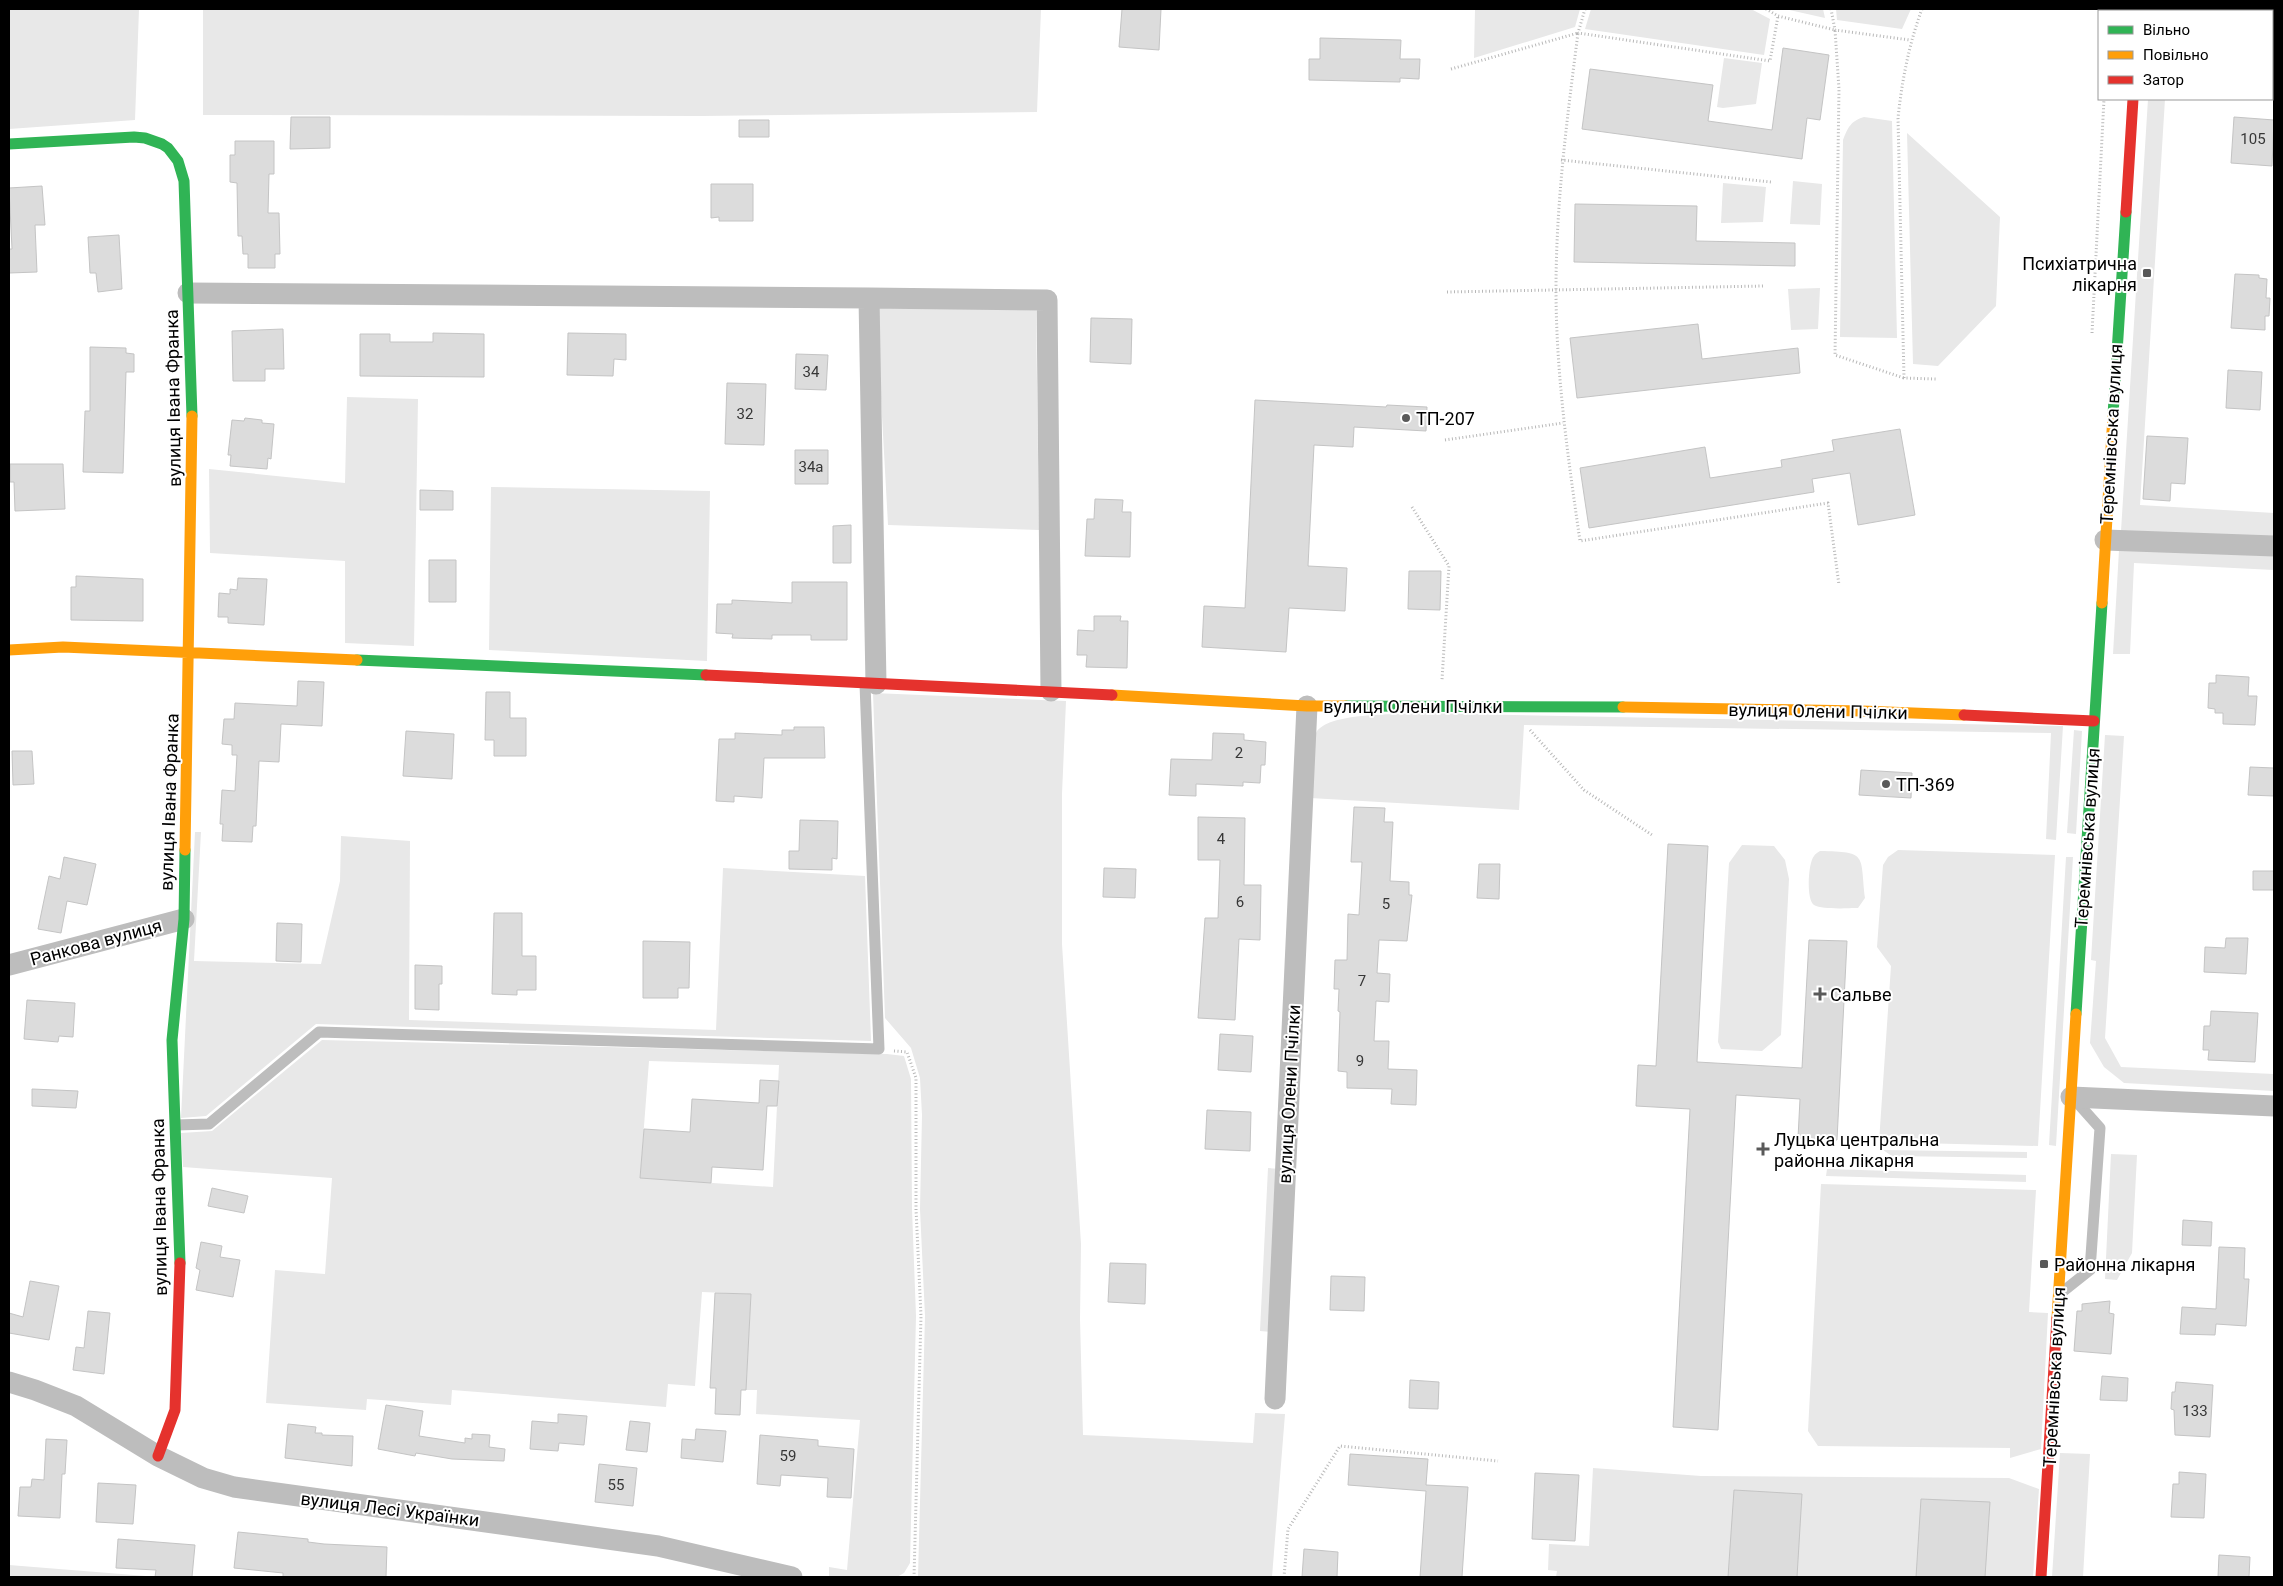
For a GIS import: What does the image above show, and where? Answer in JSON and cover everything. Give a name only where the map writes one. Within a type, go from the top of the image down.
[{"type":"street","name":"Теремнівська вулиця","points":[[2041,1577],[2133,100]]},
{"type":"street","name":"вулиця Івана Франка","points":[[9,144],[134,137],[152,138],[170,148],[181,165],[184,181],[193,440],[191,652],[184,919],[172,1040],[181,1248],[175,1410],[158,1456]]},
{"type":"street","points":[[188,293],[1047,300],[1051,691]]},
{"type":"street","points":[[869,298],[870,684]]},
{"type":"street","points":[[2105,540],[2274,546]]},
{"type":"street","points":[[9,650],[63,647],[191,652],[1051,691],[1307,706]]},
{"type":"street","name":"вулиця Олени Пчілки","points":[[1275,1399],[1307,706],[1862,710],[2094,721]]},
{"type":"street","name":"Ранкова вулиця","points":[[9,965],[184,919]]},
{"type":"street","points":[[2071,1097],[2274,1106]]},
{"type":"street","name":"вулиця Лесі Українки","points":[[9,1382],[76,1406],[158,1456],[203,1478],[234,1487],[658,1546],[792,1577]]},
{"type":"lane","points":[[176,1125],[209,1124],[319,1032],[879,1049],[870,684]]},
{"type":"lane","points":[[2058,1296],[2090,1270],[2100,1128],[2071,1097]]},
{"type":"path","points":[[1585,9],[1578,33],[1561,160],[1556,290],[1563,422],[1580,541],[1828,503],[1839,585]]},
{"type":"path","points":[[1766,9],[1778,16],[1835,30],[1910,40]]},
{"type":"path","points":[[1831,9],[1835,30],[1839,88],[1835,355],[1904,378],[1936,379]]},
{"type":"path","points":[[1904,378],[1898,118],[1910,40],[1922,9]]},
{"type":"path","points":[[1451,69],[1578,33],[1770,61],[1778,16]]},
{"type":"path","points":[[1561,160],[1771,182]]},
{"type":"path","points":[[1448,292],[1764,286]]},
{"type":"path","points":[[1445,440],[1563,422]]},
{"type":"path","points":[[1412,507],[1449,566],[1440,706]]},
{"type":"path","points":[[1524,725],[1537,736],[1584,790],[1652,835]]},
{"type":"path","points":[[879,1049],[907,1052],[916,1078],[916,1209],[921,1316],[914,1577]]},
{"type":"path","points":[[1284,1577],[1288,1529],[1340,1446],[1498,1461]]},
{"type":"shaded area","points":[[9,9],[139,9],[135,120],[9,129]]},
{"type":"shaded area","points":[[203,9],[1041,9],[1037,112],[702,116],[203,115]]},
{"type":"shaded area","points":[[1475,9],[1580,9],[1575,27],[1474,58]]},
{"type":"shaded area","points":[[1591,9],[1751,9],[1770,19],[1764,55],[1585,29]]},
{"type":"shaded area","points":[[1785,9],[1823,9],[1825,18]]},
{"type":"shaded area","points":[[1836,9],[1911,9],[1902,29],[1837,20]]},
{"type":"shaded area","points":[[1724,58],[1762,63],[1756,104],[1717,107]]},
{"type":"shaded area","points":[[2148,100],[2165,100],[2140,505],[2274,513],[2274,538],[2121,531]]},
{"type":"shaded area","points":[[1864,117],[1892,121],[1897,338],[1840,337],[1843,140],[1850,125]]},
{"type":"shaded area","points":[[1907,133],[2000,217],[1996,306],[1938,366],[1913,364]]},
{"type":"shaded area","points":[[1793,181],[1822,184],[1820,225],[1790,224]]},
{"type":"shaded area","points":[[1723,183],[1766,187],[1763,222],[1721,223]]},
{"type":"shaded area","points":[[1820,288],[1818,329],[1791,330],[1788,289]]},
{"type":"shaded area","points":[[876,307],[1036,309],[1039,530],[888,525]]},
{"type":"shaded area","points":[[347,397],[418,399],[414,646],[345,643],[345,561],[210,553],[209,469],[345,483]]},
{"type":"shaded area","points":[[491,487],[710,491],[707,661],[489,650]]},
{"type":"shaded area","points":[[2119,550],[2274,556],[2274,570],[2134,563],[2130,654],[2113,654]]},
{"type":"shaded area","points":[[873,693],[1066,701],[1062,794],[1062,944],[1081,1244],[1080,1319],[1083,1435],[1253,1443],[1255,1413],[1285,1414],[1272,1577],[918,1577],[925,1316],[920,1209],[922,1115],[920,1078],[911,1048],[885,1018]]},
{"type":"shaded area","points":[[1418,713],[2063,726],[2056,840],[2046,839],[2051,733],[1524,725],[1519,810],[1310,798],[1312,747],[1316,733],[1323,726],[1333,721],[1347,718]]},
{"type":"shaded area","points":[[2074,730],[2082,731],[2076,834],[2067,833]]},
{"type":"shaded area","points":[[2105,735],[2124,736],[2105,1038],[2121,1067],[2274,1074],[2274,1091],[2124,1083],[2104,1067],[2090,1043],[2096,961],[2091,960]]},
{"type":"shaded area","points":[[195,832],[201,832],[194,961],[321,964],[340,881],[341,836],[410,841],[409,1020],[716,1030],[723,868],[865,876],[871,1041],[316,1024],[206,1116],[181,1118]]},
{"type":"shaded area","points":[[1742,845],[1774,846],[1785,860],[1789,879],[1781,1035],[1762,1051],[1721,1049],[1718,1042],[1729,863]]},
{"type":"shaded area","points":[[1898,850],[2055,855],[2038,1146],[1879,1142],[1891,966],[1877,947],[1883,865],[1888,857]]},
{"type":"shaded area","points":[[1820,851],[1847,853],[1859,858],[1863,872],[1865,898],[1858,908],[1823,908],[1811,902],[1809,889],[1810,866],[1814,855]]},
{"type":"shaded area","points":[[2066,857],[2073,857],[2056,1146],[2049,1145]]},
{"type":"shaded area","points":[[322,1040],[887,1054],[904,1056],[911,1079],[912,1209],[916,1316],[910,1563],[904,1573],[897,1577],[829,1577],[829,1567],[847,1570],[860,1420],[756,1414],[757,1390],[746,1390],[751,1294],[702,1292],[695,1386],[668,1384],[666,1407],[452,1390],[451,1405],[367,1399],[366,1410],[266,1403],[275,1270],[325,1274],[332,1178],[183,1167],[181,1133],[212,1131]],"holes":[[[649,1061],[779,1065],[773,1187],[640,1178]]]},
{"type":"shaded area","points":[[1883,1150],[2027,1152],[2027,1158],[1892,1156]]},
{"type":"shaded area","points":[[2111,1154],[2137,1155],[2132,1253],[2117,1280],[2105,1279]]},
{"type":"shaded area","points":[[1268,1168],[1280,1169],[1273,1332],[1260,1331]]},
{"type":"shaded area","points":[[1827,1169],[2026,1175],[2026,1182],[1826,1176]]},
{"type":"shaded area","points":[[1821,1184],[2036,1190],[2029,1312],[2048,1313],[2041,1449],[2010,1458],[2010,1448],[1818,1446],[1808,1431]]},
{"type":"shaded area","points":[[2060,1453],[2090,1454],[2083,1577],[2052,1577]]},
{"type":"shaded area","points":[[1593,1468],[1701,1476],[2009,1478],[2039,1489],[2033,1577],[1556,1577],[1557,1571],[1548,1570],[1549,1544],[1589,1546]]},
{"type":"shaded area","points":[[9,1565],[146,1576],[146,1577],[9,1577]]},
{"type":"building","points":[[1122,9],[1161,9],[1159,50],[1119,47]]},
{"type":"building","points":[[1320,38],[1401,40],[1400,59],[1420,59],[1419,79],[1400,78],[1400,82],[1309,80],[1309,59],[1320,59]]},
{"type":"building","points":[[1783,48],[1829,55],[1820,120],[1807,118],[1802,159],[1582,129],[1590,69],[1713,85],[1708,121],[1772,130]]},
{"type":"building","points":[[291,117],[330,117],[330,148],[290,149]]},
{"type":"building","points":[[2234,117],[2274,120],[2272,166],[2231,163]]},
{"type":"building","points":[[739,120],[769,120],[769,137],[739,137]]},
{"type":"building","points":[[235,141],[274,141],[274,174],[269,174],[268,213],[279,213],[280,254],[275,254],[275,268],[248,268],[248,254],[243,254],[242,236],[238,236],[237,183],[230,182],[230,155],[235,155]]},
{"type":"building","points":[[711,184],[753,184],[753,221],[719,221],[719,217],[711,218]]},
{"type":"building","points":[[42,186],[45,225],[35,225],[37,272],[9,273],[9,249],[12,249],[9,188]]},
{"type":"building","points":[[1575,204],[1697,206],[1696,241],[1795,243],[1795,266],[1574,262]]},
{"type":"building","points":[[119,235],[122,289],[98,292],[96,273],[90,273],[88,237]]},
{"type":"building","points":[[2235,274],[2259,275],[2259,278],[2267,279],[2266,298],[2270,298],[2269,316],[2265,316],[2265,330],[2231,328]]},
{"type":"building","points":[[1091,318],[1132,319],[1131,364],[1090,362]]},
{"type":"building","points":[[1698,324],[1702,359],[1798,348],[1800,373],[1577,398],[1570,338]]},
{"type":"building","points":[[283,329],[284,369],[265,369],[265,381],[233,381],[232,331]]},
{"type":"building","points":[[433,333],[484,334],[484,377],[360,376],[360,334],[390,334],[390,342],[433,342]]},
{"type":"building","points":[[568,333],[626,334],[626,360],[614,359],[613,376],[567,375]]},
{"type":"building","points":[[90,347],[126,348],[126,353],[134,354],[134,372],[126,372],[123,473],[83,472],[85,411],[90,411]]},
{"type":"building","points":[[796,354],[828,355],[826,390],[795,389]]},
{"type":"building","points":[[2228,370],[2262,372],[2260,410],[2226,408]]},
{"type":"building","points":[[727,383],[766,384],[764,445],[725,444]]},
{"type":"building","points":[[1255,400],[1386,407],[1387,405],[1427,407],[1426,431],[1354,427],[1353,447],[1314,445],[1308,566],[1347,568],[1345,611],[1289,608],[1286,652],[1202,647],[1204,606],[1245,608]]},
{"type":"building","points":[[245,418],[274,424],[271,459],[268,458],[267,469],[230,466],[231,455],[228,455],[232,420],[244,421]]},
{"type":"building","points":[[1900,429],[1915,515],[1858,525],[1850,473],[1812,479],[1814,492],[1589,528],[1580,468],[1705,447],[1710,478],[1782,467],[1781,460],[1834,451],[1832,440]]},
{"type":"building","points":[[2147,436],[2188,438],[2185,484],[2171,483],[2170,501],[2143,499]]},
{"type":"building","points":[[795,450],[828,450],[828,484],[795,484]]},
{"type":"building","points":[[10,464],[63,464],[65,509],[15,511],[14,482],[10,482]]},
{"type":"building","points":[[420,490],[453,491],[453,510],[420,510]]},
{"type":"building","points":[[1095,499],[1123,500],[1122,512],[1131,512],[1130,557],[1085,556],[1087,519],[1094,519]]},
{"type":"building","points":[[851,525],[851,563],[833,563],[833,526]]},
{"type":"building","points":[[429,560],[456,560],[456,602],[429,602]]},
{"type":"building","points":[[1409,571],[1441,571],[1440,610],[1408,609]]},
{"type":"building","points":[[76,576],[143,579],[143,621],[71,620],[71,587],[76,587]]},
{"type":"building","points":[[238,578],[267,579],[264,625],[228,623],[228,617],[218,617],[219,593],[230,594],[230,589],[237,590]]},
{"type":"building","points":[[792,582],[847,582],[847,640],[811,640],[811,635],[772,635],[772,639],[732,638],[733,634],[716,633],[717,604],[732,604],[732,600],[792,603]]},
{"type":"building","points":[[1094,616],[1121,616],[1120,621],[1128,621],[1127,668],[1086,667],[1087,655],[1077,655],[1078,630],[1094,631]]},
{"type":"building","points":[[2216,675],[2249,677],[2248,696],[2257,696],[2255,725],[2223,724],[2223,713],[2215,713],[2215,709],[2208,708],[2209,683],[2216,683]]},
{"type":"building","points":[[298,681],[324,682],[322,726],[281,724],[279,762],[259,761],[256,826],[253,826],[252,842],[222,841],[223,824],[220,824],[222,790],[235,791],[237,755],[232,755],[232,745],[222,744],[224,719],[234,719],[235,703],[297,706]]},
{"type":"building","points":[[486,692],[510,692],[510,718],[526,718],[526,756],[494,756],[494,740],[485,740]]},
{"type":"building","points":[[794,727],[824,727],[825,758],[764,758],[762,798],[734,796],[734,802],[716,801],[719,739],[735,739],[735,733],[782,735],[782,730],[794,730]]},
{"type":"building","points":[[406,731],[454,734],[452,779],[403,776]]},
{"type":"building","points":[[1213,733],[1244,734],[1244,740],[1266,742],[1265,765],[1261,765],[1260,783],[1243,782],[1243,786],[1196,784],[1196,796],[1169,795],[1171,759],[1212,760]]},
{"type":"building","points":[[12,751],[32,751],[34,784],[13,785]]},
{"type":"building","points":[[2250,767],[2274,768],[2274,796],[2248,795]]},
{"type":"building","name":"ТП-369","points":[[1861,770],[1912,773],[1911,798],[1859,795]]},
{"type":"building","points":[[1354,807],[1385,808],[1384,822],[1393,822],[1390,881],[1409,882],[1409,895],[1412,895],[1407,941],[1379,940],[1377,973],[1390,974],[1389,1002],[1376,1001],[1374,1041],[1389,1041],[1388,1069],[1417,1070],[1416,1105],[1391,1104],[1392,1089],[1347,1088],[1347,1072],[1338,1071],[1340,1012],[1338,1011],[1339,989],[1334,989],[1335,960],[1347,960],[1348,914],[1359,915],[1362,862],[1351,862]]},
{"type":"building","points":[[1198,817],[1245,818],[1244,885],[1261,885],[1260,940],[1239,939],[1235,1020],[1198,1018],[1205,918],[1218,918],[1220,860],[1198,860]]},
{"type":"building","points":[[800,820],[838,821],[837,859],[832,858],[832,870],[789,869],[789,851],[799,851]]},
{"type":"building","points":[[1668,844],[1708,846],[1697,1062],[1802,1068],[1809,940],[1847,941],[1837,1140],[1798,1138],[1800,1099],[1736,1095],[1718,1430],[1673,1427],[1690,1109],[1636,1106],[1638,1065],[1656,1066]]},
{"type":"building","points":[[64,857],[96,864],[87,905],[67,901],[61,933],[38,929],[49,876],[60,879]]},
{"type":"building","points":[[1479,864],[1500,864],[1499,899],[1477,898]]},
{"type":"building","points":[[1104,868],[1136,869],[1135,898],[1103,897]]},
{"type":"building","points":[[2253,871],[2274,871],[2274,890],[2253,890]]},
{"type":"building","points":[[494,913],[522,913],[522,956],[536,956],[536,990],[517,990],[517,995],[492,994]]},
{"type":"building","points":[[277,923],[302,924],[301,962],[276,961]]},
{"type":"building","points":[[2226,938],[2248,938],[2246,974],[2204,972],[2205,947],[2225,948]]},
{"type":"building","points":[[643,941],[690,942],[689,988],[678,988],[678,998],[643,998]]},
{"type":"building","points":[[415,965],[442,966],[442,984],[439,984],[439,1010],[415,1009]]},
{"type":"building","points":[[27,1000],[75,1003],[73,1037],[59,1036],[58,1042],[24,1039]]},
{"type":"building","points":[[2211,1011],[2258,1013],[2255,1062],[2208,1060],[2209,1050],[2203,1050],[2204,1026],[2210,1026]]},
{"type":"building","points":[[1220,1034],[1253,1036],[1251,1072],[1218,1070]]},
{"type":"building","points":[[760,1080],[779,1081],[777,1106],[767,1106],[763,1170],[712,1167],[711,1183],[640,1178],[644,1129],[690,1132],[692,1099],[759,1103]]},
{"type":"building","points":[[32,1089],[78,1091],[76,1108],[32,1106]]},
{"type":"building","points":[[1207,1110],[1251,1112],[1250,1151],[1205,1149]]},
{"type":"building","points":[[212,1188],[248,1196],[244,1213],[208,1206]]},
{"type":"building","points":[[2183,1220],[2212,1222],[2211,1246],[2182,1245]]},
{"type":"building","points":[[201,1242],[222,1246],[220,1257],[240,1260],[233,1297],[196,1290],[200,1270],[196,1268]]},
{"type":"building","points":[[2219,1247],[2245,1248],[2244,1279],[2249,1279],[2246,1326],[2216,1324],[2215,1335],[2180,1334],[2182,1307],[2216,1309]]},
{"type":"building","points":[[1110,1263],[1146,1264],[1145,1304],[1108,1302]]},
{"type":"building","points":[[1331,1276],[1365,1277],[1364,1311],[1330,1310]]},
{"type":"building","points":[[30,1281],[59,1286],[49,1340],[9,1333],[9,1313],[23,1317]]},
{"type":"building","points":[[715,1293],[751,1294],[746,1390],[741,1390],[740,1415],[715,1414],[716,1388],[710,1388]]},
{"type":"building","points":[[2110,1301],[2109,1313],[2114,1314],[2111,1354],[2074,1351],[2077,1311],[2082,1311],[2082,1304]]},
{"type":"building","points":[[88,1311],[110,1313],[104,1374],[73,1370],[76,1347],[84,1348]]},
{"type":"building","points":[[2102,1376],[2128,1378],[2127,1401],[2100,1400]]},
{"type":"building","points":[[1410,1380],[1439,1382],[1438,1409],[1409,1408]]},
{"type":"building","points":[[2176,1382],[2213,1385],[2210,1437],[2175,1435],[2174,1410],[2171,1409],[2172,1392],[2175,1392]]},
{"type":"building","points":[[386,1405],[423,1411],[419,1436],[465,1443],[465,1438],[472,1439],[472,1434],[490,1435],[489,1447],[505,1449],[504,1461],[452,1459],[416,1453],[415,1456],[378,1449]]},
{"type":"building","points":[[558,1414],[587,1416],[584,1445],[559,1443],[558,1451],[530,1449],[532,1421],[558,1423]]},
{"type":"building","points":[[630,1421],[650,1423],[647,1452],[626,1450]]},
{"type":"building","points":[[288,1424],[316,1427],[315,1433],[322,1433],[322,1435],[353,1436],[352,1466],[285,1458]]},
{"type":"building","points":[[696,1429],[726,1431],[723,1462],[681,1458],[682,1439],[695,1440]]},
{"type":"building","points":[[760,1435],[818,1440],[818,1446],[854,1449],[851,1498],[827,1497],[828,1478],[781,1475],[780,1486],[757,1484]]},
{"type":"building","points":[[46,1439],[67,1440],[65,1474],[62,1474],[60,1518],[18,1516],[20,1487],[31,1487],[32,1479],[44,1480]]},
{"type":"building","points":[[1350,1454],[1428,1459],[1426,1485],[1468,1487],[1462,1577],[1420,1577],[1426,1491],[1348,1485]]},
{"type":"building","points":[[599,1464],[637,1468],[633,1506],[595,1502]]},
{"type":"building","points":[[2179,1472],[2206,1474],[2204,1518],[2171,1517],[2173,1484],[2179,1484]]},
{"type":"building","points":[[1535,1473],[1579,1475],[1575,1541],[1532,1539]]},
{"type":"building","points":[[98,1483],[136,1485],[133,1524],[96,1522]]},
{"type":"building","points":[[1734,1490],[1802,1494],[1797,1577],[1728,1577]]},
{"type":"building","points":[[1921,1499],[1990,1502],[1985,1577],[1916,1577]]},
{"type":"building","points":[[238,1532],[308,1539],[308,1542],[324,1544],[387,1547],[386,1577],[283,1577],[283,1573],[234,1568]]},
{"type":"building","points":[[118,1539],[195,1545],[192,1577],[155,1577],[156,1570],[116,1568]]},
{"type":"building","points":[[1304,1549],[1338,1552],[1337,1577],[1302,1577]]},
{"type":"building","points":[[2219,1555],[2250,1557],[2249,1577],[2218,1577]]},
{"type":"traffic: fast","points":[[9,144],[145,138],[168,148],[178,161],[184,181],[192,416]]},
{"type":"traffic: fast","points":[[2113,415],[2126,212]]},
{"type":"traffic: fast","points":[[2076,1014],[2102,603]]},
{"type":"traffic: fast","points":[[357,660],[706,675]]},
{"type":"traffic: fast","points":[[1346,706],[1623,707]]},
{"type":"traffic: fast","points":[[180,1263],[172,1040],[184,919],[185,850]]},
{"type":"traffic: slow","points":[[2102,603],[2113,415]]},
{"type":"traffic: slow","points":[[185,850],[192,416]]},
{"type":"traffic: slow","points":[[9,650],[63,647],[357,660]]},
{"type":"traffic: slow","points":[[1112,695],[1307,706],[1346,706]]},
{"type":"traffic: slow","points":[[1623,707],[1862,711],[1964,715]]},
{"type":"traffic: slow","points":[[2057,1318],[2076,1014]]},
{"type":"traffic: jam","points":[[2126,212],[2133,100]]},
{"type":"traffic: jam","points":[[706,675],[1112,695]]},
{"type":"traffic: jam","points":[[1964,715],[2094,721]]},
{"type":"traffic: jam","points":[[158,1456],[175,1410],[180,1263]]},
{"type":"traffic: jam","points":[[2041,1577],[2057,1318]]},
{"type":"place","name":"Психіатрична лікарня","points":[[2147,273]]},
{"type":"place","name":"ТП-207","points":[[1406,418]]},
{"type":"place","name":"ТП-369","points":[[1886,784]]},
{"type":"place","name":"Сальве","points":[[1820,994]]},
{"type":"place","name":"Луцька центральна районна лікарня","points":[[1763,1149]]},
{"type":"place","name":"Районна лікарня","points":[[2044,1264]]}]
